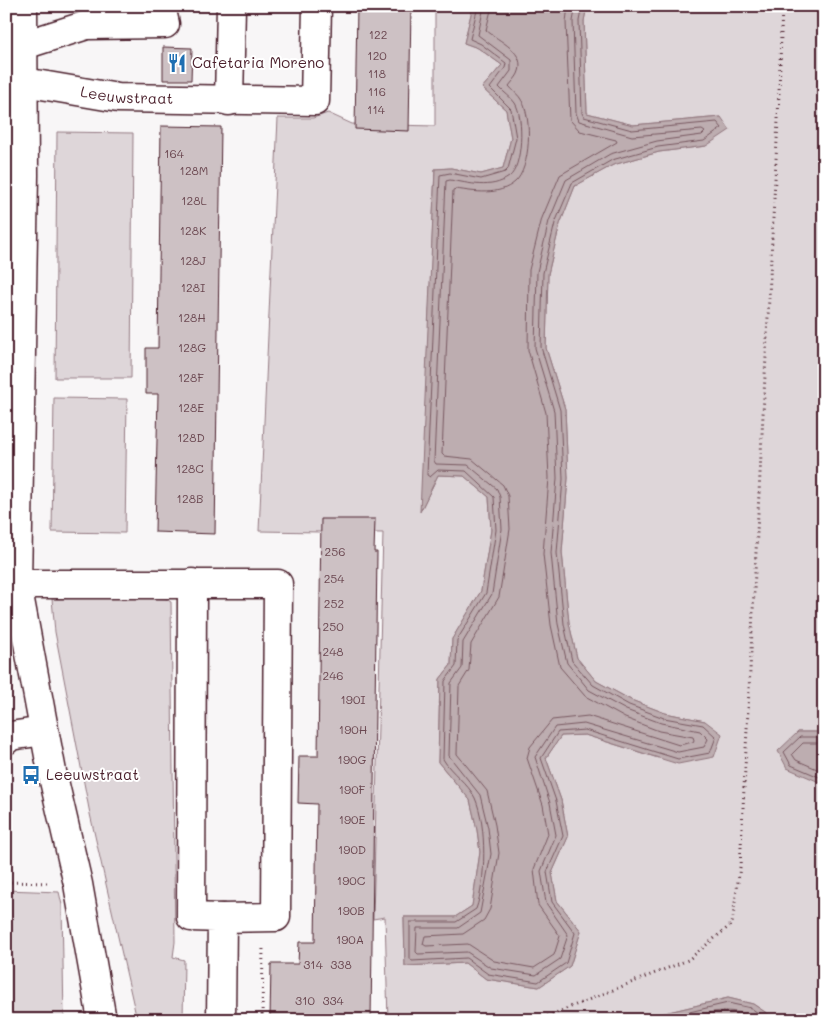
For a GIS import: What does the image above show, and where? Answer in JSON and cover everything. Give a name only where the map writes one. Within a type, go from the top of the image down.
[{"type":"street","points":[[23,6],[24,82],[15,129],[17,649],[44,731],[78,884],[102,1020]]},
{"type":"street","points":[[24,45],[87,16],[165,24],[161,6]]},
{"type":"street","points":[[230,101],[231,6]]},
{"type":"street","name":"Leeuwstraat","points":[[24,82],[118,98],[315,101],[316,6]]},
{"type":"street","points":[[17,584],[192,583],[278,584],[276,917],[191,917],[192,583]]},
{"type":"street","points":[[6,740],[10,736],[44,731]]},
{"type":"street","points":[[221,1020],[222,918]]},
{"type":"path","points":[[538,1020],[688,960],[732,924],[740,867],[743,821],[782,6]]},
{"type":"path","points":[[6,882],[78,884]]},
{"type":"path","points":[[262,1020],[263,918]]},
{"type":"shaded area","points":[[435,6],[473,6],[464,43],[478,48],[502,65],[482,88],[506,110],[511,138],[503,168],[481,174],[451,168],[435,169],[421,510],[438,475],[464,476],[489,497],[491,530],[481,591],[452,639],[451,665],[440,679],[438,762],[470,800],[480,852],[472,906],[455,917],[404,917],[405,966],[465,963],[486,979],[539,987],[570,966],[581,931],[557,901],[552,873],[568,837],[561,800],[546,758],[561,736],[585,735],[658,758],[705,721],[665,713],[631,700],[596,681],[577,658],[569,623],[562,552],[568,478],[565,409],[546,348],[548,274],[560,224],[575,186],[613,165],[659,152],[706,146],[721,117],[633,125],[587,113],[584,21],[587,6],[824,6],[824,732],[798,732],[824,784],[824,1020],[777,1020],[753,1004],[728,998],[635,1020],[388,1020],[385,917],[373,919],[383,533],[259,531],[278,118],[313,118],[328,113],[352,124],[435,126]]},
{"type":"shaded area","points":[[57,132],[133,133],[131,378],[55,378]]},
{"type":"shaded area","points":[[54,398],[127,399],[125,533],[52,532]]},
{"type":"shaded area","points":[[122,597],[166,599],[171,602],[175,942],[173,957],[184,960],[183,1020],[137,1020],[90,814],[55,632],[52,599]]},
{"type":"shaded area","points":[[6,890],[59,892],[62,905],[64,1020],[6,1020]]},
{"type":"water","points":[[473,6],[587,6],[584,21],[587,113],[633,125],[721,117],[730,130],[706,146],[659,152],[613,165],[575,186],[560,224],[548,274],[546,348],[565,409],[568,478],[562,552],[569,623],[577,658],[596,681],[631,700],[665,713],[705,721],[722,734],[714,757],[678,764],[585,735],[561,736],[546,758],[561,800],[568,837],[552,873],[557,901],[581,931],[570,966],[539,987],[486,979],[465,963],[405,966],[404,917],[455,917],[472,906],[480,852],[470,800],[438,762],[440,679],[451,665],[452,639],[481,591],[491,530],[489,497],[464,476],[438,475],[420,512],[435,169],[451,168],[481,174],[503,168],[511,138],[506,110],[482,88],[502,65],[478,48],[464,43]]},
{"type":"water","points":[[798,732],[824,732],[824,784],[787,768],[778,751]]},
{"type":"water","points":[[728,998],[753,1004],[777,1020],[635,1020]]},
{"type":"building","points":[[357,6],[411,6],[409,131],[355,129]]},
{"type":"building","points":[[163,47],[192,48],[191,80],[163,80]]},
{"type":"building","points":[[161,126],[221,127],[215,534],[155,532],[158,394],[146,394],[146,348],[158,348]]},
{"type":"building","points":[[321,519],[375,519],[374,552],[377,552],[371,1020],[270,1020],[271,964],[298,964],[299,942],[315,942],[317,804],[298,803],[299,756],[318,756]]},
{"type":"place","name":"Cafetaria Moreno","points":[[177,63]]},
{"type":"place","name":"Leeuwstraat","points":[[31,775]]}]
